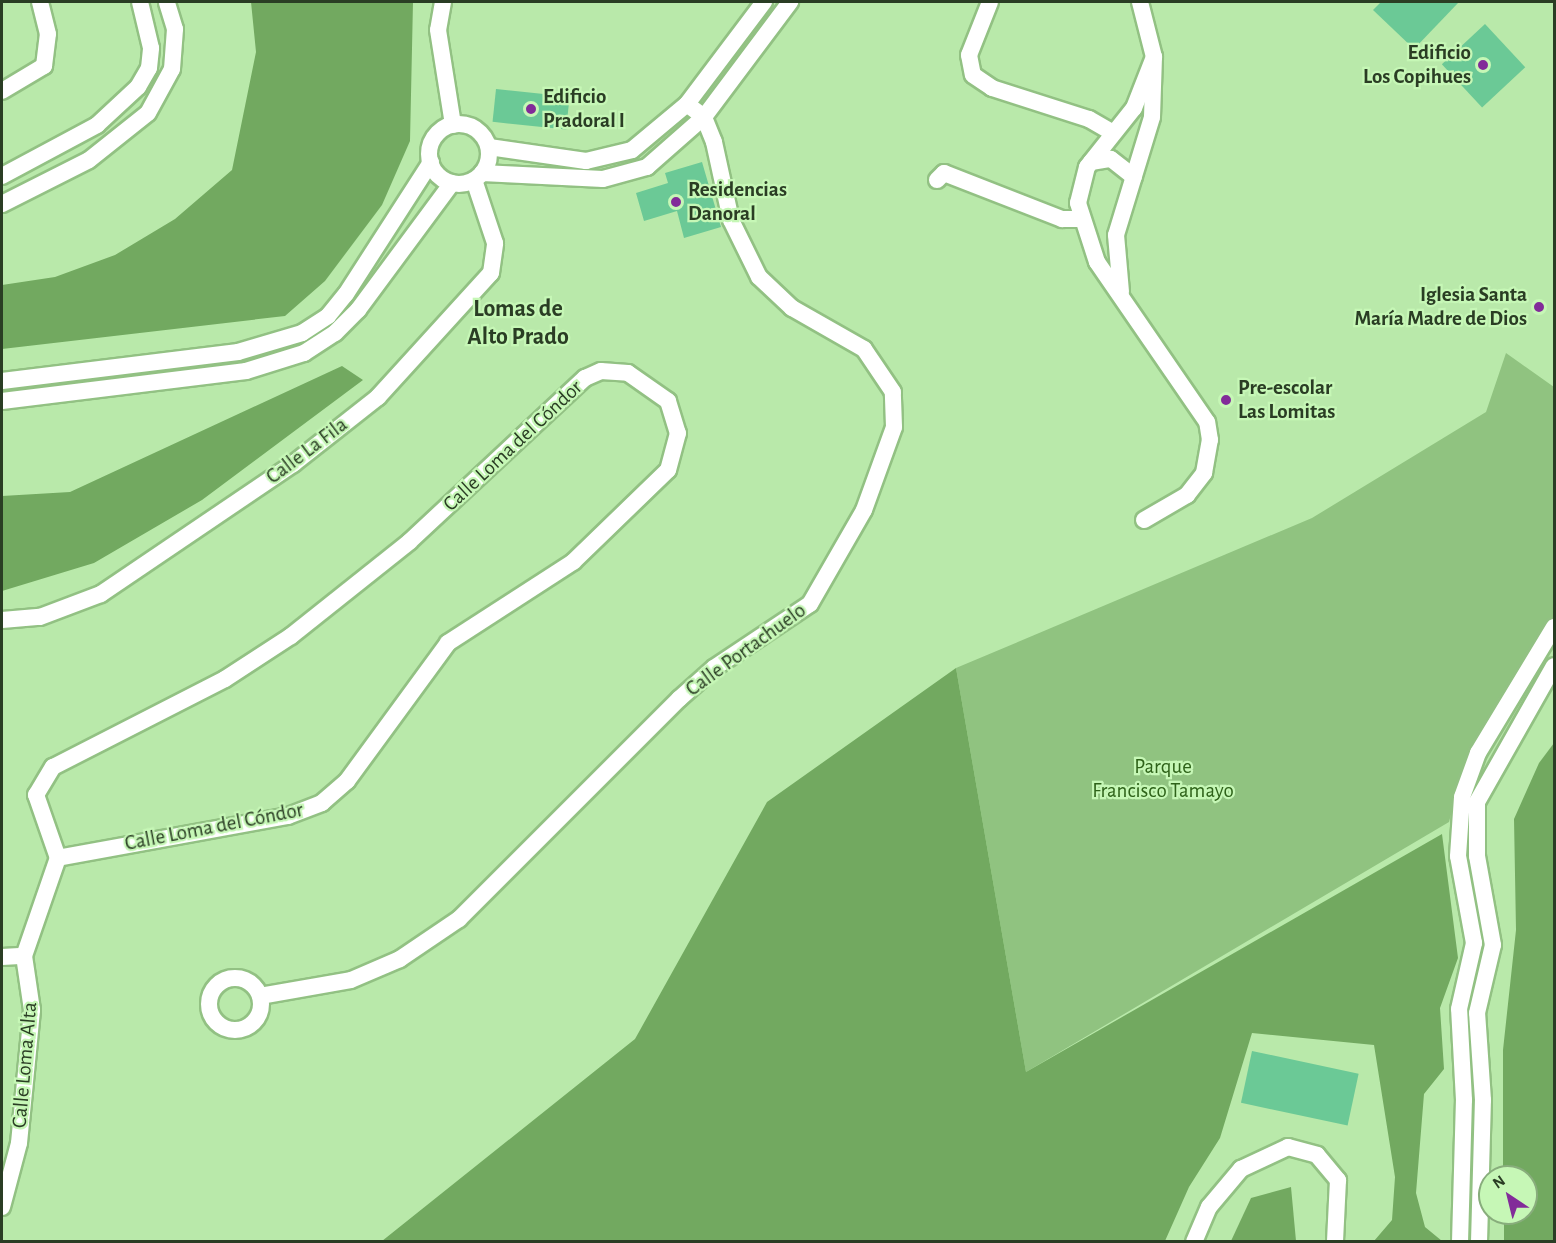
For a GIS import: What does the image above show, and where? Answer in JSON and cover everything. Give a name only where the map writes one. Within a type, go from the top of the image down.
[{"type":"street","points":[[2,91],[44,66],[48,34],[40,2]]},
{"type":"street","points":[[2,176],[97,125],[131,96],[150,57],[140,2]]},
{"type":"street","points":[[2,204],[90,160],[148,113],[172,69],[175,29],[168,2]]},
{"type":"street","points":[[443,2],[438,30],[453,125]]},
{"type":"street","points":[[489,147],[601,161],[648,141],[687,104],[764,2]]},
{"type":"street","points":[[2,401],[246,371],[304,353],[335,333],[358,310],[452,183],[478,177],[603,179],[627,175],[661,159],[704,117],[790,2]]},
{"type":"street","points":[[990,2],[969,55],[973,75],[992,88],[1089,119],[1113,133]]},
{"type":"street","points":[[1124,301],[1115,263],[1116,235],[1152,117],[1154,57],[1140,2]]},
{"type":"street","points":[[1144,520],[1196,486],[1209,459],[1210,440],[1197,405],[1097,262],[1082,219],[1079,193],[1091,162],[1134,108],[1154,57]]},
{"type":"street","points":[[687,104],[704,117]]},
{"type":"street","name":"Calle Portachuelo","points":[[260,996],[351,980],[400,958],[459,919],[679,699],[714,668],[810,604],[841,555],[894,427],[893,392],[864,349],[792,308],[759,277],[730,220],[704,117]]},
{"type":"street","points":[[2,381],[238,352],[302,333],[346,294],[431,162],[434,139],[453,125],[479,131],[489,147]]},
{"type":"street","points":[[478,177],[489,147]]},
{"type":"street","points":[[1091,162],[1111,159],[1134,177]]},
{"type":"street","points":[[431,162],[452,183]]},
{"type":"street","points":[[937,180],[944,173],[1062,219],[1082,219],[1098,238],[1116,235]]},
{"type":"street","name":"Calle La Fila","points":[[2,620],[40,617],[101,594],[294,464],[378,397],[491,273],[495,243],[478,177]]},
{"type":"street","name":"Calle Loma del Cóndor","points":[[601,371],[628,373],[668,401],[678,433],[675,452],[653,488],[573,562],[448,643],[365,759],[322,803],[288,816],[58,858],[36,795],[53,767],[225,679],[291,636],[409,543],[585,378],[601,371]]},
{"type":"street","points":[[1460,1242],[1464,1100],[1459,1009],[1474,943],[1458,856],[1462,797],[1478,753],[1554,631]]},
{"type":"street","points":[[1479,1242],[1483,1100],[1478,1013],[1493,945],[1476,856],[1477,802],[1554,666]]},
{"type":"street","points":[[2,957],[24,956],[58,858]]},
{"type":"street","name":"Calle Loma Alta","points":[[2,1207],[19,1143],[32,1010],[24,956]]},
{"type":"street","points":[[1194,1242],[1209,1207],[1233,1177],[1256,1158],[1288,1147],[1317,1155],[1338,1180],[1335,1242]]},
{"type":"green space","points":[[251,2],[413,2],[410,141],[382,205],[325,281],[285,316],[2,349],[2,285],[55,277],[115,255],[175,219],[232,170],[256,52]]},
{"type":"green space","name":"Parque Francisco Tamayo","points":[[1506,353],[1554,387],[1554,627],[1456,795],[1449,822],[1026,1072],[956,668],[1312,518],[1486,412]]},
{"type":"green space","points":[[342,366],[363,380],[202,500],[94,563],[2,591],[2,496],[70,492]]},
{"type":"green space","points":[[956,668],[1026,1072],[1442,834],[1458,958],[1440,1008],[1444,1069],[1424,1094],[1416,1193],[1425,1227],[1442,1241],[1374,1241],[1392,1220],[1395,1177],[1374,1045],[1252,1033],[1220,1138],[1189,1187],[1165,1241],[382,1241],[635,1039],[767,802]]},
{"type":"green space","points":[[1554,743],[1554,1241],[1504,1241],[1504,1225],[1538,1225],[1538,1165],[1503,1165],[1503,1050],[1516,930],[1514,819],[1539,763]]},
{"type":"green space","points":[[1291,1187],[1296,1241],[1231,1241],[1251,1198]]},
{"type":"building","points":[[1381,2],[1459,2],[1414,49],[1373,10]]},
{"type":"building","name":"Edificio Los Copihues","points":[[1485,24],[1525,67],[1482,107],[1442,64]]},
{"type":"building","name":"Edificio Pradoral I","points":[[496,89],[570,97],[566,130],[493,122]]},
{"type":"building","name":"Residencias Danoral","points":[[702,162],[721,227],[684,238],[677,211],[644,221],[636,193],[668,183],[665,173]]},
{"type":"building","points":[[1252,1051],[1359,1074],[1348,1126],[1241,1103]]},
{"type":"place","name":"Edificio Los Copihues","points":[[1483,65]]},
{"type":"place","name":"Edificio Pradoral I","points":[[531,109]]},
{"type":"place","name":"Residencias Danoral","points":[[676,202]]},
{"type":"place","name":"Iglesia Santa María Madre de Dios","points":[[1539,307]]},
{"type":"place","name":"Pre-escolar Las Lomitas","points":[[1226,400]]},
{"type":"district","name":"Lomas de Alto Prado","points":[[518,324]]}]
